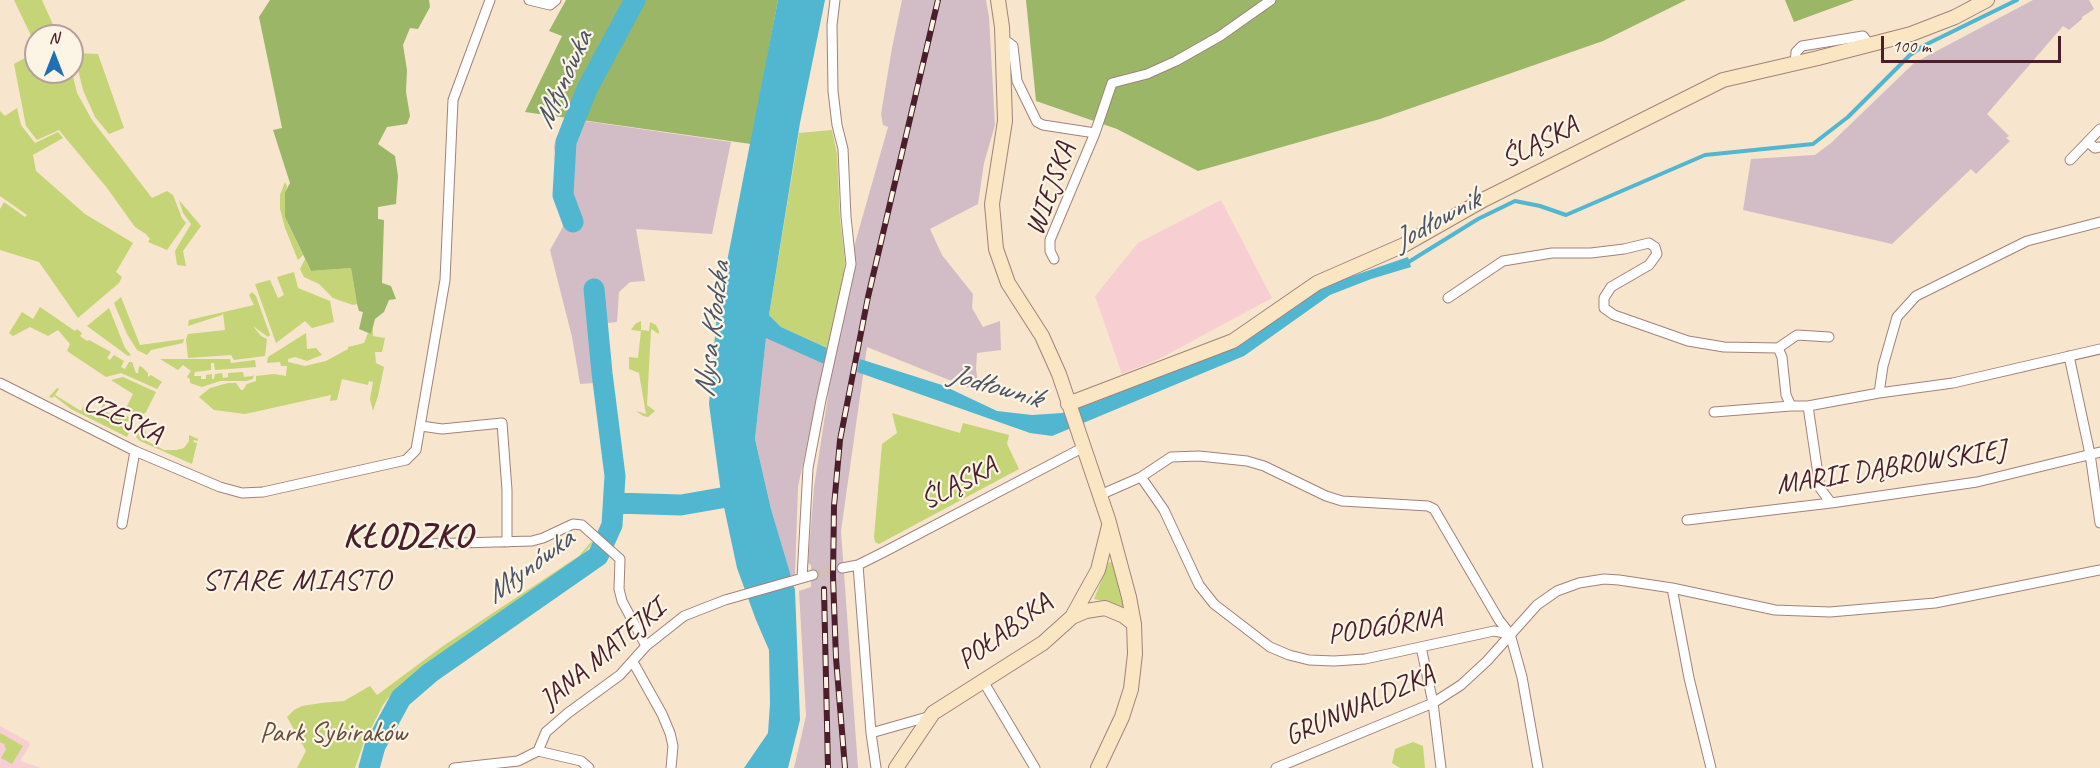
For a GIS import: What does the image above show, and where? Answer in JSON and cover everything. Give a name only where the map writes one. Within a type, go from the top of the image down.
[{"type":"main road","points":[[998,0],[1005,121],[993,194],[994,238],[1004,275],[1048,347],[1100,495],[1127,587],[1134,624],[1135,654],[1131,689],[1122,717],[1098,768]]},
{"type":"main road","name":"ŚLĄSKA","points":[[1069,406],[1233,340],[1317,283],[1404,245],[1485,199],[1723,80],[1911,34],[1955,17],[1987,0]]},
{"type":"main road","name":"POŁABSKA","points":[[896,768],[931,716],[942,706],[1043,643],[1072,617],[1098,570],[1109,524]]},
{"type":"main road","points":[[1072,617],[1086,610],[1105,608],[1124,616],[1134,624]]},
{"type":"street","points":[[490,0],[453,100],[445,280],[421,426],[442,429],[502,423],[507,490],[507,542]]},
{"type":"street","points":[[529,0],[542,5],[550,5],[556,0]]},
{"type":"street","points":[[797,579],[808,468],[851,264],[843,149],[837,125],[833,80],[832,24],[835,0]]},
{"type":"street","name":"WIEJSKA","points":[[1054,259],[1050,251],[1050,240],[1095,133],[1112,83],[1147,74],[1176,61],[1220,36],[1271,0]]},
{"type":"street","name":"WIEJSKA","points":[[1002,39],[1013,46],[1017,81],[1037,122],[1095,133]]},
{"type":"street","points":[[2070,160],[2100,129]]},
{"type":"street","points":[[2088,142],[2095,148],[2100,147]]},
{"type":"street","points":[[1879,393],[1883,366],[1897,317],[1916,296],[2027,241],[2100,222]]},
{"type":"street","points":[[1448,298],[1503,261],[1552,252],[1591,253],[1649,243],[1655,247],[1657,254],[1649,265],[1611,287],[1604,298],[1604,308],[1614,315],[1688,341],[1724,347],[1778,348],[1797,335],[1829,337]]},
{"type":"street","points":[[1778,348],[1782,357],[1786,395],[1791,406]]},
{"type":"street","points":[[1714,412],[1808,406],[1879,393],[1953,384],[2100,349]]},
{"type":"street","points":[[2069,356],[2095,453],[2100,523]]},
{"type":"street","name":"CZESKA","points":[[1,386],[135,451],[242,493],[263,492],[404,462],[416,450],[421,426]]},
{"type":"street","points":[[1808,406],[1820,488],[1831,503]]},
{"type":"street","name":"ŚLĄSKA","points":[[858,565],[1084,447]]},
{"type":"street","points":[[122,524],[135,451]]},
{"type":"street","name":"MARII DĄBROWSKIEJ","points":[[1687,520],[1831,503],[1977,482],[2095,453]]},
{"type":"street","points":[[1100,495],[1141,477],[1171,457],[1227,458],[1264,466],[1326,496],[1342,501],[1428,506],[1434,509],[1499,620],[1510,634],[1522,677],[1538,768]]},
{"type":"street","name":"PODGÓRNA","points":[[1141,477],[1164,510],[1198,585],[1214,604],[1270,647],[1309,660],[1334,661],[1365,659],[1494,631],[1510,634]]},
{"type":"street","points":[[423,544],[507,542],[543,538],[573,524],[582,525],[620,559],[619,589],[622,601],[645,646]]},
{"type":"street","points":[[842,568],[858,565],[871,733],[876,768]]},
{"type":"street","name":"GRUNWALDZKA","points":[[1276,768],[1433,703],[1461,685],[1487,661],[1530,611],[1546,598],[1568,586],[1579,583],[1604,579],[1619,580],[1672,588],[1775,610],[1838,612],[1935,603],[2100,570]]},
{"type":"street","name":"JANA MATEJKI","points":[[538,751],[546,732],[568,712],[620,675],[645,646],[684,615],[725,600],[813,575]]},
{"type":"street","points":[[1672,588],[1689,678],[1711,768]]},
{"type":"street","points":[[1421,647],[1433,703],[1441,768]]},
{"type":"street","points":[[633,662],[663,714],[670,732],[673,746],[671,768]]},
{"type":"street","points":[[983,681],[1035,768]]},
{"type":"street","points":[[871,733],[931,716]]},
{"type":"street","points":[[454,768],[518,761],[538,751],[585,765]]},
{"type":"shaded area","points":[[902,0],[986,0],[995,125],[984,163],[978,204],[930,229],[942,255],[973,294],[972,308],[983,327],[1000,321],[1001,350],[977,353],[978,383],[969,388],[867,347],[841,531],[858,768],[794,768],[806,716],[799,591],[811,587],[811,565],[808,563],[814,487],[831,376],[855,262],[854,247],[888,127],[883,125],[881,114]]},
{"type":"shaded area","points":[[2033,0],[2089,0],[2094,9],[2069,30],[2063,26],[1987,114],[2009,136],[2006,138],[2010,141],[1976,174],[1971,169],[1892,244],[1743,210],[1751,159],[1815,155],[1831,143],[1914,63]]},
{"type":"shaded area","points":[[564,118],[731,142],[712,234],[636,229],[645,281],[630,282],[619,292],[617,322],[589,325],[594,383],[580,384],[572,337],[550,250],[563,227],[554,146]]},
{"type":"shaded area","points":[[1221,200],[1272,298],[1159,359],[1122,374],[1095,296],[1138,243]]},
{"type":"shaded area","points":[[766,337],[824,364],[798,487],[795,575],[790,575],[771,509],[755,439]]},
{"type":"shaded area","points":[[0,726],[29,742],[30,745],[20,761],[41,768],[0,768]]},
{"type":"green space","points":[[14,0],[42,0],[53,24],[25,24]]},
{"type":"green space","points":[[270,0],[429,0],[430,7],[418,29],[410,28],[403,45],[410,116],[407,124],[387,127],[378,144],[395,156],[398,176],[396,204],[378,207],[378,219],[384,220],[382,283],[391,286],[396,299],[389,300],[384,312],[375,319],[371,334],[359,329],[363,312],[359,311],[357,304],[351,268],[311,271],[285,217],[285,192],[290,183],[273,130],[282,128],[259,17]]},
{"type":"green space","points":[[566,0],[778,0],[751,144],[525,112],[562,36],[549,31]]},
{"type":"green space","points":[[1026,0],[1686,0],[1603,41],[1380,119],[1198,171],[1117,129],[1036,101]]},
{"type":"green space","points":[[1785,0],[1854,0],[1794,22]]},
{"type":"green space","points":[[84,53],[98,54],[124,128],[109,134],[95,117],[83,90]]},
{"type":"green space","points":[[24,59],[24,84],[75,84],[77,93],[92,120],[152,198],[167,191],[173,195],[186,223],[167,250],[148,242],[150,239],[135,227],[107,188],[59,130],[37,140],[26,126],[14,64]]},
{"type":"green space","points":[[17,108],[21,125],[35,143],[58,132],[63,138],[33,155],[36,171],[85,214],[133,243],[116,272],[122,277],[119,283],[78,318],[39,262],[0,250],[0,209],[4,202],[25,217],[27,215],[0,196],[0,111],[5,116]]},
{"type":"green space","points":[[832,130],[837,154],[840,219],[845,261],[843,285],[827,348],[781,327],[769,315],[799,133]]},
{"type":"green space","points":[[285,182],[287,186],[285,217],[303,255],[298,260],[280,209],[280,195]]},
{"type":"green space","points":[[179,200],[201,226],[183,251],[186,266],[177,265],[175,251],[191,224],[183,213]]},
{"type":"green space","points":[[305,259],[311,271],[351,268],[357,304],[353,305],[333,298],[319,284],[304,277],[300,269]]},
{"type":"green space","points":[[294,272],[298,288],[330,301],[334,322],[312,328],[305,321],[276,343],[255,284],[270,280],[278,298],[284,295],[277,277]]},
{"type":"green space","points":[[252,292],[256,296],[270,335],[268,337],[253,326],[261,336],[267,339],[265,356],[234,360],[231,355],[188,358],[186,339],[188,334],[225,330],[223,313],[188,326],[189,320],[254,305],[249,295]]},
{"type":"green space","points":[[121,297],[140,345],[184,339],[183,343],[151,350],[147,355],[137,350],[127,334],[114,303]]},
{"type":"green space","points":[[40,307],[75,331],[77,329],[82,333],[80,336],[87,341],[111,352],[107,358],[110,360],[114,355],[124,361],[121,367],[125,369],[129,362],[132,362],[136,373],[138,373],[139,366],[142,367],[148,373],[148,377],[151,375],[162,382],[157,389],[121,373],[106,377],[67,351],[70,344],[58,330],[48,336],[30,327],[13,336],[9,333],[22,312],[33,319]]},
{"type":"green space","points":[[109,308],[125,348],[131,355],[128,356],[87,326]]},
{"type":"green space","points":[[641,321],[641,330],[649,331],[650,322],[656,325],[659,331],[659,334],[651,329],[647,405],[655,411],[648,417],[636,411],[646,414],[639,373],[629,369],[629,357],[638,358],[641,331],[631,330]]},
{"type":"green space","points":[[373,326],[373,336],[385,338],[382,352],[375,352],[376,363],[384,367],[373,411],[370,399],[373,382],[369,381],[368,385],[342,379],[337,400],[330,401],[331,395],[245,414],[214,410],[199,397],[210,388],[228,383],[236,383],[243,390],[247,384],[256,381],[256,376],[274,374],[286,376],[287,366],[281,366],[280,362],[267,363],[268,357],[306,333],[307,349],[316,348],[322,355],[307,361],[295,357],[288,359],[288,362],[305,366],[326,361],[348,347],[364,343],[368,333],[371,334]]},
{"type":"green space","points":[[160,359],[230,359],[231,363],[255,360],[256,367],[215,370],[214,363],[211,363],[211,370],[195,372],[194,376],[206,379],[206,375],[212,374],[212,379],[214,379],[215,374],[222,373],[223,378],[228,377],[228,373],[243,372],[244,377],[254,374],[253,379],[220,381],[202,387],[190,383],[187,377],[191,371],[183,365],[178,370]]},
{"type":"green space","points":[[123,377],[156,392],[146,412],[140,418],[126,408],[133,394],[111,380]]},
{"type":"green space","points":[[57,388],[59,389],[55,395],[81,411],[85,404],[88,405],[85,412],[97,418],[103,404],[106,403],[103,410],[119,419],[123,413],[134,421],[127,437],[71,409],[54,396],[49,397]]},
{"type":"green space","points":[[892,413],[960,433],[963,423],[1009,435],[1007,444],[1019,469],[879,544],[875,542],[874,537],[882,444],[897,433]]},
{"type":"green space","points":[[141,428],[145,429],[147,441],[164,450],[184,448],[189,441],[189,435],[198,439],[193,442],[197,443],[192,464],[140,441],[136,437]]},
{"type":"green space","name":"Park Sybiraków","points":[[591,542],[593,543],[581,557],[419,670],[388,698],[364,742],[355,768],[297,768],[306,751],[287,717],[294,710],[302,706],[344,701],[370,686],[377,695],[443,646],[579,556]]},
{"type":"green space","points":[[1109,562],[1115,565],[1124,603],[1122,609],[1109,602],[1094,599]]},
{"type":"green space","points":[[0,733],[23,746],[12,764],[1,758],[6,749],[0,742]]},
{"type":"green space","points":[[1413,742],[1423,746],[1425,768],[1400,768],[1392,763],[1395,749]]},
{"type":"water","points":[[778,0],[825,0],[800,123],[769,315],[781,327],[827,348],[824,364],[766,338],[755,439],[771,509],[795,590],[800,720],[788,768],[744,768],[768,733],[769,650],[737,568],[721,493],[709,404],[717,313]]},
{"type":"water","points":[[1408,257],[1411,267],[1330,295],[1244,356],[1052,436],[1030,433],[857,372],[860,359],[942,385],[997,411],[1032,415],[1062,413],[1240,345],[1320,287]]},
{"type":"waterway","name":"Młynówka","points":[[573,222],[563,195],[566,142],[587,89],[635,0]]},
{"type":"waterway","name":"Jodłownik","points":[[1407,263],[1478,219],[1515,201],[1566,215],[1705,155],[1813,144],[1848,117],[1910,55],[1925,45],[2017,0]]},
{"type":"waterway","name":"Młynówka","points":[[369,768],[375,746],[401,698],[430,673],[598,556],[612,525],[615,476],[594,289]]},
{"type":"waterway","points":[[614,503],[681,505],[744,494]]},
{"type":"tunnel","points":[[813,575],[842,568]]},
{"type":"railway","points":[[845,768],[836,658],[833,577],[834,506],[840,440],[868,297],[938,0]]},
{"type":"railway","points":[[824,589],[828,768]]},
{"type":"district","name":"KŁODZKO","points":[[408,537]]},
{"type":"district","name":"STARE MIASTO","points":[[297,581]]},
{"type":"water label","name":"Nysa Kłodzka","points":[[713,330]]}]
